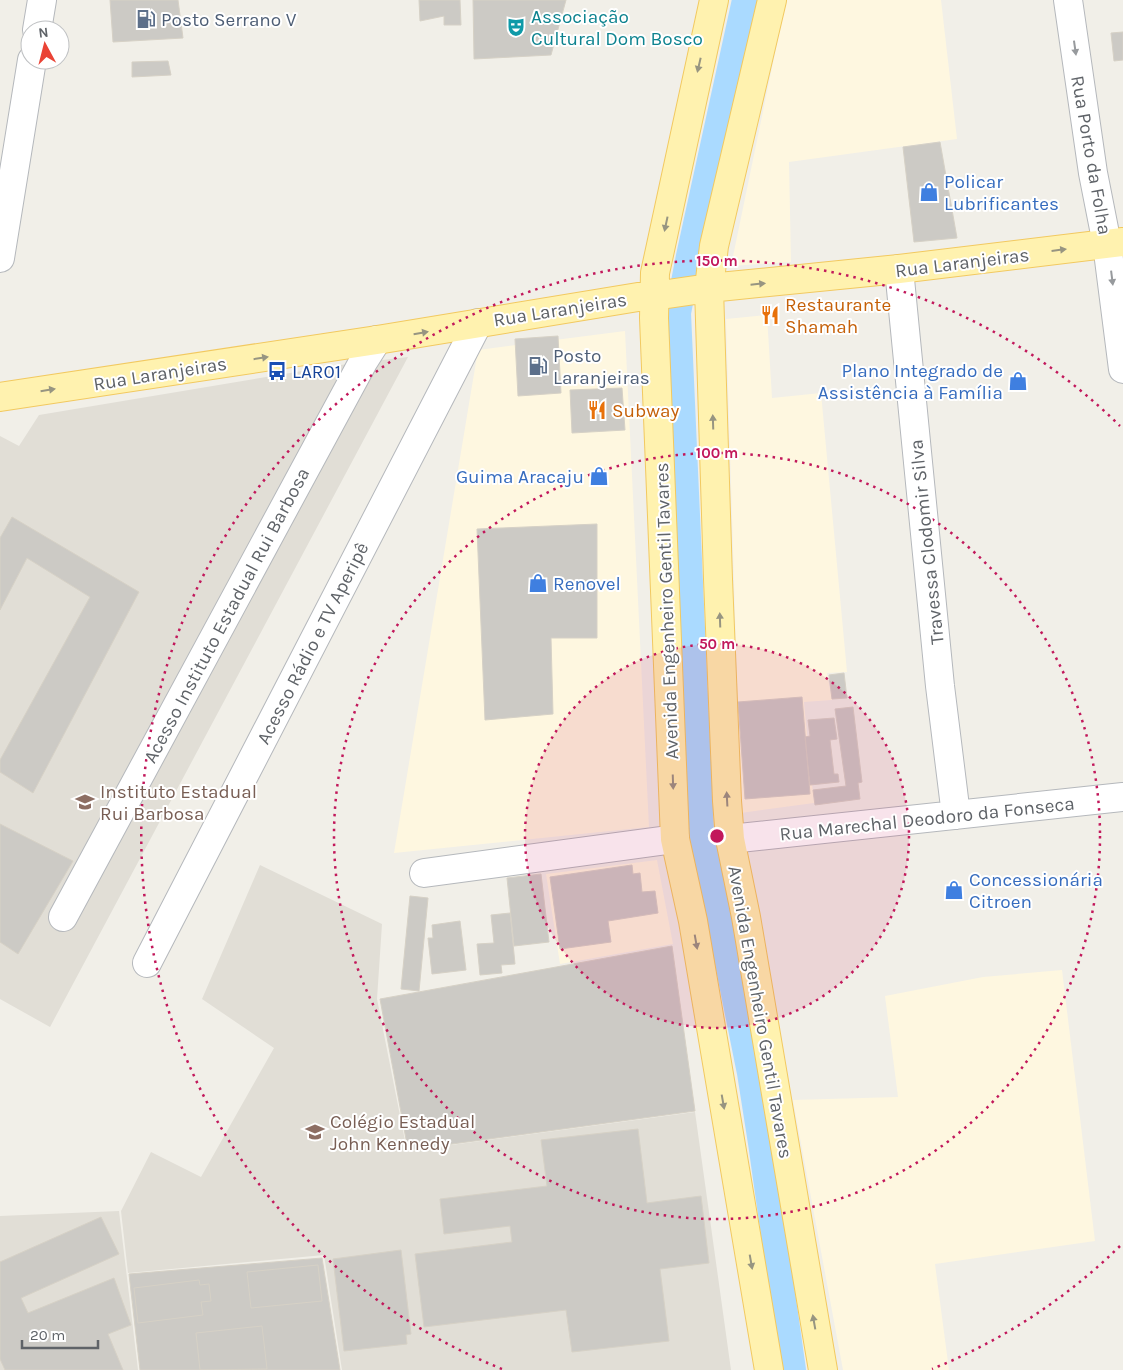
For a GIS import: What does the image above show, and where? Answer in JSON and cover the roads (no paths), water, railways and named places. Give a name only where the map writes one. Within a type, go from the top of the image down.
[{"type":"main road","name":"Avenida Engenheiro Gentil Tavares","points":[[714,0],[655,273],[660,295],[661,493],[675,839],[693,921],[769,1370]]},
{"type":"main road","name":"Avenida Engenheiro Gentil Tavares","points":[[772,0],[714,246],[707,289],[730,839],[746,917],[822,1370]]},
{"type":"main road","name":"Rua Laranjeiras","points":[[0,397],[377,340],[638,297],[899,269],[1115,243]]},
{"type":"street","points":[[39,20],[42,0]]},
{"type":"street","name":"Rua Porto da Folha","points":[[1068,0],[1093,173],[1115,243],[1123,369]]},
{"type":"street","points":[[0,258],[30,70]]},
{"type":"street","name":"Travessa Clodomir Silva","points":[[899,269],[940,686],[956,815]]},
{"type":"street","name":"Acesso Rádio e TV Aperipê","points":[[147,963],[478,323]]},
{"type":"street","name":"Acesso Instituto Estadual Rui Barbosa","points":[[63,917],[363,362],[377,340]]},
{"type":"street","name":"Rua Marechal Deodoro da Fonseca","points":[[730,839],[1123,797]]},
{"type":"street","points":[[424,873],[675,839]]},
{"type":"waterway","points":[[745,0],[678,313],[701,830],[750,1073],[793,1370]]},
{"type":"place","name":"Posto Serrano V","points":[[146,19]]},
{"type":"place","name":"Associação Cultural Dom Bosco","points":[[516,27]]},
{"type":"place","name":"Policar Lubrificantes","points":[[929,192]]},
{"type":"place","name":"Restaurante Shamah","points":[[770,315]]},
{"type":"place","name":"Posto Laranjeiras","points":[[538,366]]},
{"type":"place","name":"LAR01","points":[[277,371]]},
{"type":"place","name":"Plano Integrado de Assistência à Família","points":[[1018,381]]},
{"type":"place","name":"Subway","points":[[597,410]]},
{"type":"place","name":"Guima Aracaju","points":[[599,476]]},
{"type":"place","name":"Renovel","points":[[538,583]]},
{"type":"place","name":"Instituto Estadual Rui Barbosa","points":[[85,802]]},
{"type":"place","name":"Concessionária Citroen","points":[[954,890]]},
{"type":"place","name":"Colégio Estadual John Kennedy","points":[[315,1132]]}]
